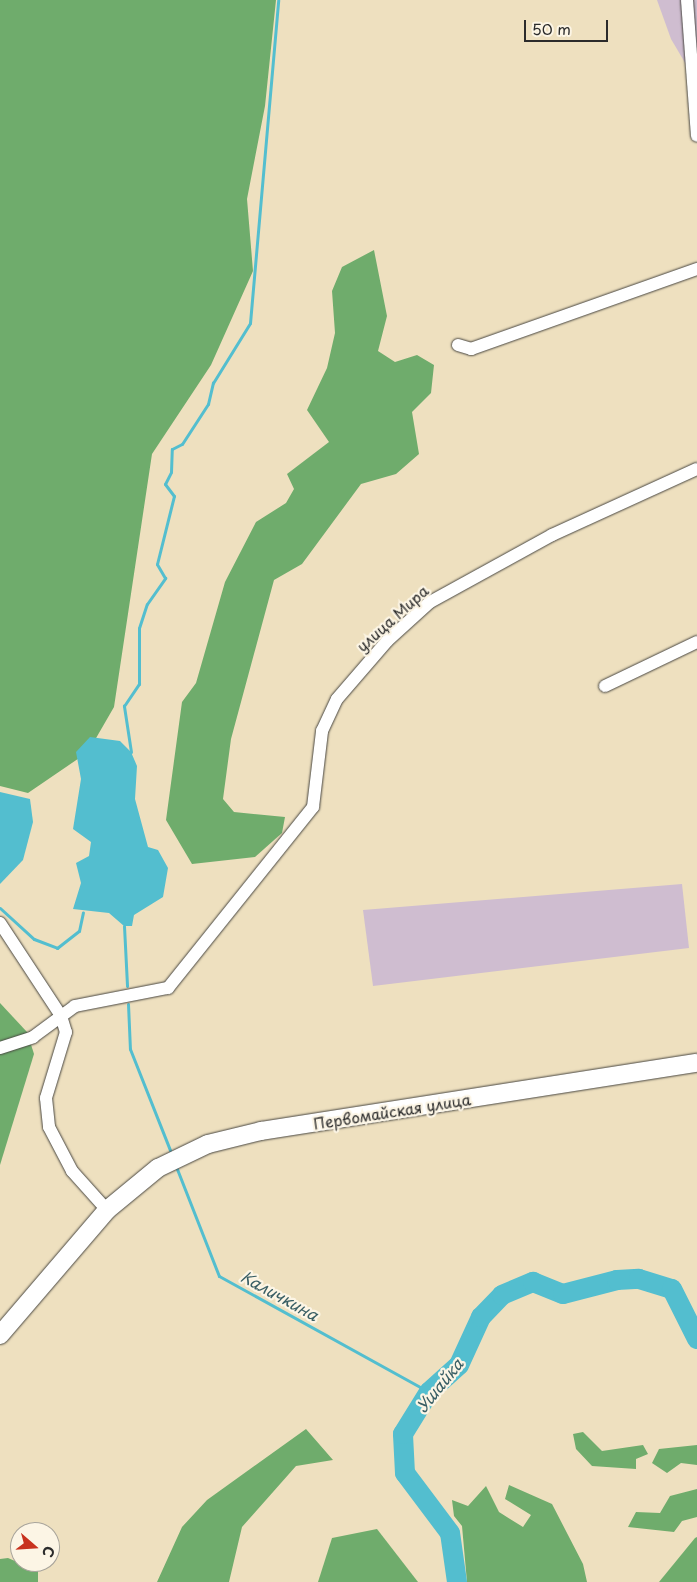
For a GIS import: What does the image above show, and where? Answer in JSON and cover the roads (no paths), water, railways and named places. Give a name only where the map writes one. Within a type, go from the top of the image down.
[{"type":"street","points":[[687,0],[697,136]]},
{"type":"street","points":[[458,345],[471,349],[697,269]]},
{"type":"street","name":"улица Мира","points":[[0,1048],[33,1037],[75,1006],[99,999],[168,988],[291,838],[318,794],[320,746],[327,715],[353,676],[430,602],[552,535],[697,468]]},
{"type":"street","points":[[605,686],[697,642]]},
{"type":"street","points":[[0,924],[60,1016],[66,1041],[45,1116],[59,1152],[107,1210]]},
{"type":"street","name":"Первомайская улица","points":[[0,1335],[107,1210],[158,1168],[208,1144],[261,1131],[697,1063]]},
{"type":"water","points":[[90,737],[120,741],[131,752],[137,766],[135,799],[148,847],[158,850],[168,868],[163,897],[134,915],[132,926],[124,926],[109,913],[73,909],[81,883],[76,863],[89,856],[91,842],[73,829],[81,779],[76,752]]},
{"type":"water","points":[[0,792],[30,799],[33,822],[23,860],[0,884]]},
{"type":"waterway","points":[[131,752],[124,706],[139,684],[139,628],[147,604],[165,578],[157,564],[174,496],[165,484],[171,472],[172,449],[182,444],[208,404],[213,383],[250,323],[278,0]]},
{"type":"waterway","name":"Каличкина","points":[[0,908],[34,939],[57,948],[79,931],[83,912]]},
{"type":"waterway","name":"Каличкина","points":[[124,926],[127,986]]},
{"type":"waterway","name":"Каличкина","points":[[128,1004],[130,1049],[170,1150]]},
{"type":"waterway","name":"Каличкина","points":[[177,1169],[219,1276],[429,1392]]},
{"type":"waterway","name":"Ушайка","points":[[457,1582],[450,1533],[405,1473],[403,1434],[429,1392],[459,1365],[481,1317],[502,1295],[533,1282],[563,1294],[617,1280],[639,1279],[672,1289],[697,1339]]}]
